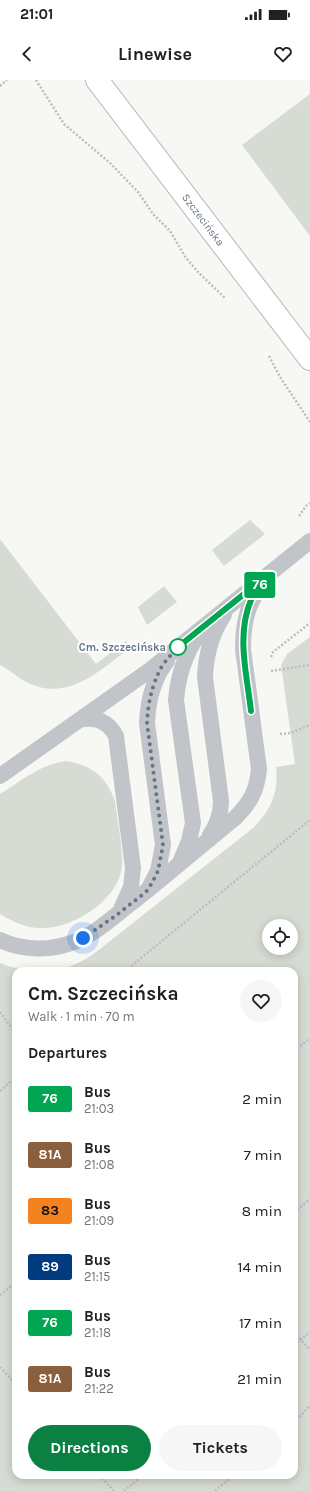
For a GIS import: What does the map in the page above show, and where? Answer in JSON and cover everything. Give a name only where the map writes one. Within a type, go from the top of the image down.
[{"type":"main road","name":"Szczecińska","points":[[96,80],[310,359]]},
{"type":"lane","points":[[0,776],[150,670],[310,542]]},
{"type":"lane","points":[[0,940],[9,944],[32,949],[55,947],[74,942],[91,933],[146,892],[246,807],[254,794],[258,781],[259,769],[243,649],[243,635],[246,616],[251,600],[269,574]]},
{"type":"lane","points":[[204,843],[218,821],[222,801],[205,677],[206,664],[214,633],[220,621],[236,600]]},
{"type":"lane","points":[[174,867],[186,850],[190,841],[193,823],[176,700],[177,687],[180,671],[186,656],[200,632],[208,623]]},
{"type":"lane","points":[[146,892],[158,871],[163,845],[147,723],[148,709],[151,693],[162,666],[178,647]]},
{"type":"lane","points":[[79,720],[88,718],[97,719],[107,724],[113,730],[117,746],[133,868],[131,887],[121,909],[114,917]]},
{"type":"path","points":[[0,86],[7,80]]},
{"type":"path","points":[[36,80],[64,124],[110,163],[133,187],[153,214],[170,232],[186,258],[217,291],[230,302]]},
{"type":"path","points":[[269,356],[280,377],[310,422]]},
{"type":"path","points":[[299,516],[310,503]]},
{"type":"path","points":[[269,660],[273,652],[310,623]]},
{"type":"path","points":[[267,667],[267,671],[310,665]]},
{"type":"path","points":[[277,733],[291,733],[310,725]]},
{"type":"path","points":[[130,967],[310,820]]},
{"type":"path","points":[[0,1012],[12,1028]]},
{"type":"path","points":[[298,1048],[310,1038]]},
{"type":"path","points":[[0,1091],[12,1080]]},
{"type":"path","points":[[298,1209],[310,1199]]},
{"type":"path","points":[[0,1295],[12,1285]]},
{"type":"path","points":[[298,1343],[310,1332]]},
{"type":"path","points":[[298,1337],[310,1350]]},
{"type":"path","points":[[0,1367],[12,1380]]},
{"type":"path","points":[[298,1419],[310,1406]]},
{"type":"path","points":[[103,1479],[114,1491]]},
{"type":"path","points":[[124,1491],[138,1479]]},
{"type":"path","points":[[216,1491],[230,1479]]},
{"type":"shaded area","points":[[310,94],[310,236],[242,145]]},
{"type":"shaded area","points":[[250,520],[265,534],[224,566],[212,550]]},
{"type":"shaded area","points":[[0,539],[96,664],[126,641],[131,647],[96,674],[70,686],[57,689],[43,688],[28,683],[0,665]]},
{"type":"shaded area","points":[[164,586],[177,602],[147,625],[138,607]]},
{"type":"shaded area","points":[[310,637],[310,1491],[0,1491],[0,963],[12,967],[12,1479],[298,1479],[298,967],[65,967],[82,961],[100,949],[253,828],[269,807],[275,793],[277,776],[276,767],[295,764],[281,665],[287,654]]},
{"type":"shaded area","points":[[66,761],[91,769],[103,779],[111,792],[115,801],[120,837],[122,857],[121,872],[117,883],[101,903],[79,918],[55,927],[37,928],[26,926],[0,914],[0,794],[40,769]]},
{"type":"bus line","name":"76","points":[[178,647],[269,574],[259,586],[251,600],[246,616],[243,635],[243,649],[251,711]]},
{"type":"place","name":"Cm. Szczecińska","points":[[178,647]]},
{"type":"route","points":[[83,938],[114,917],[146,892],[158,871],[163,845],[147,723],[148,709],[151,693],[162,666],[178,647]]}]
